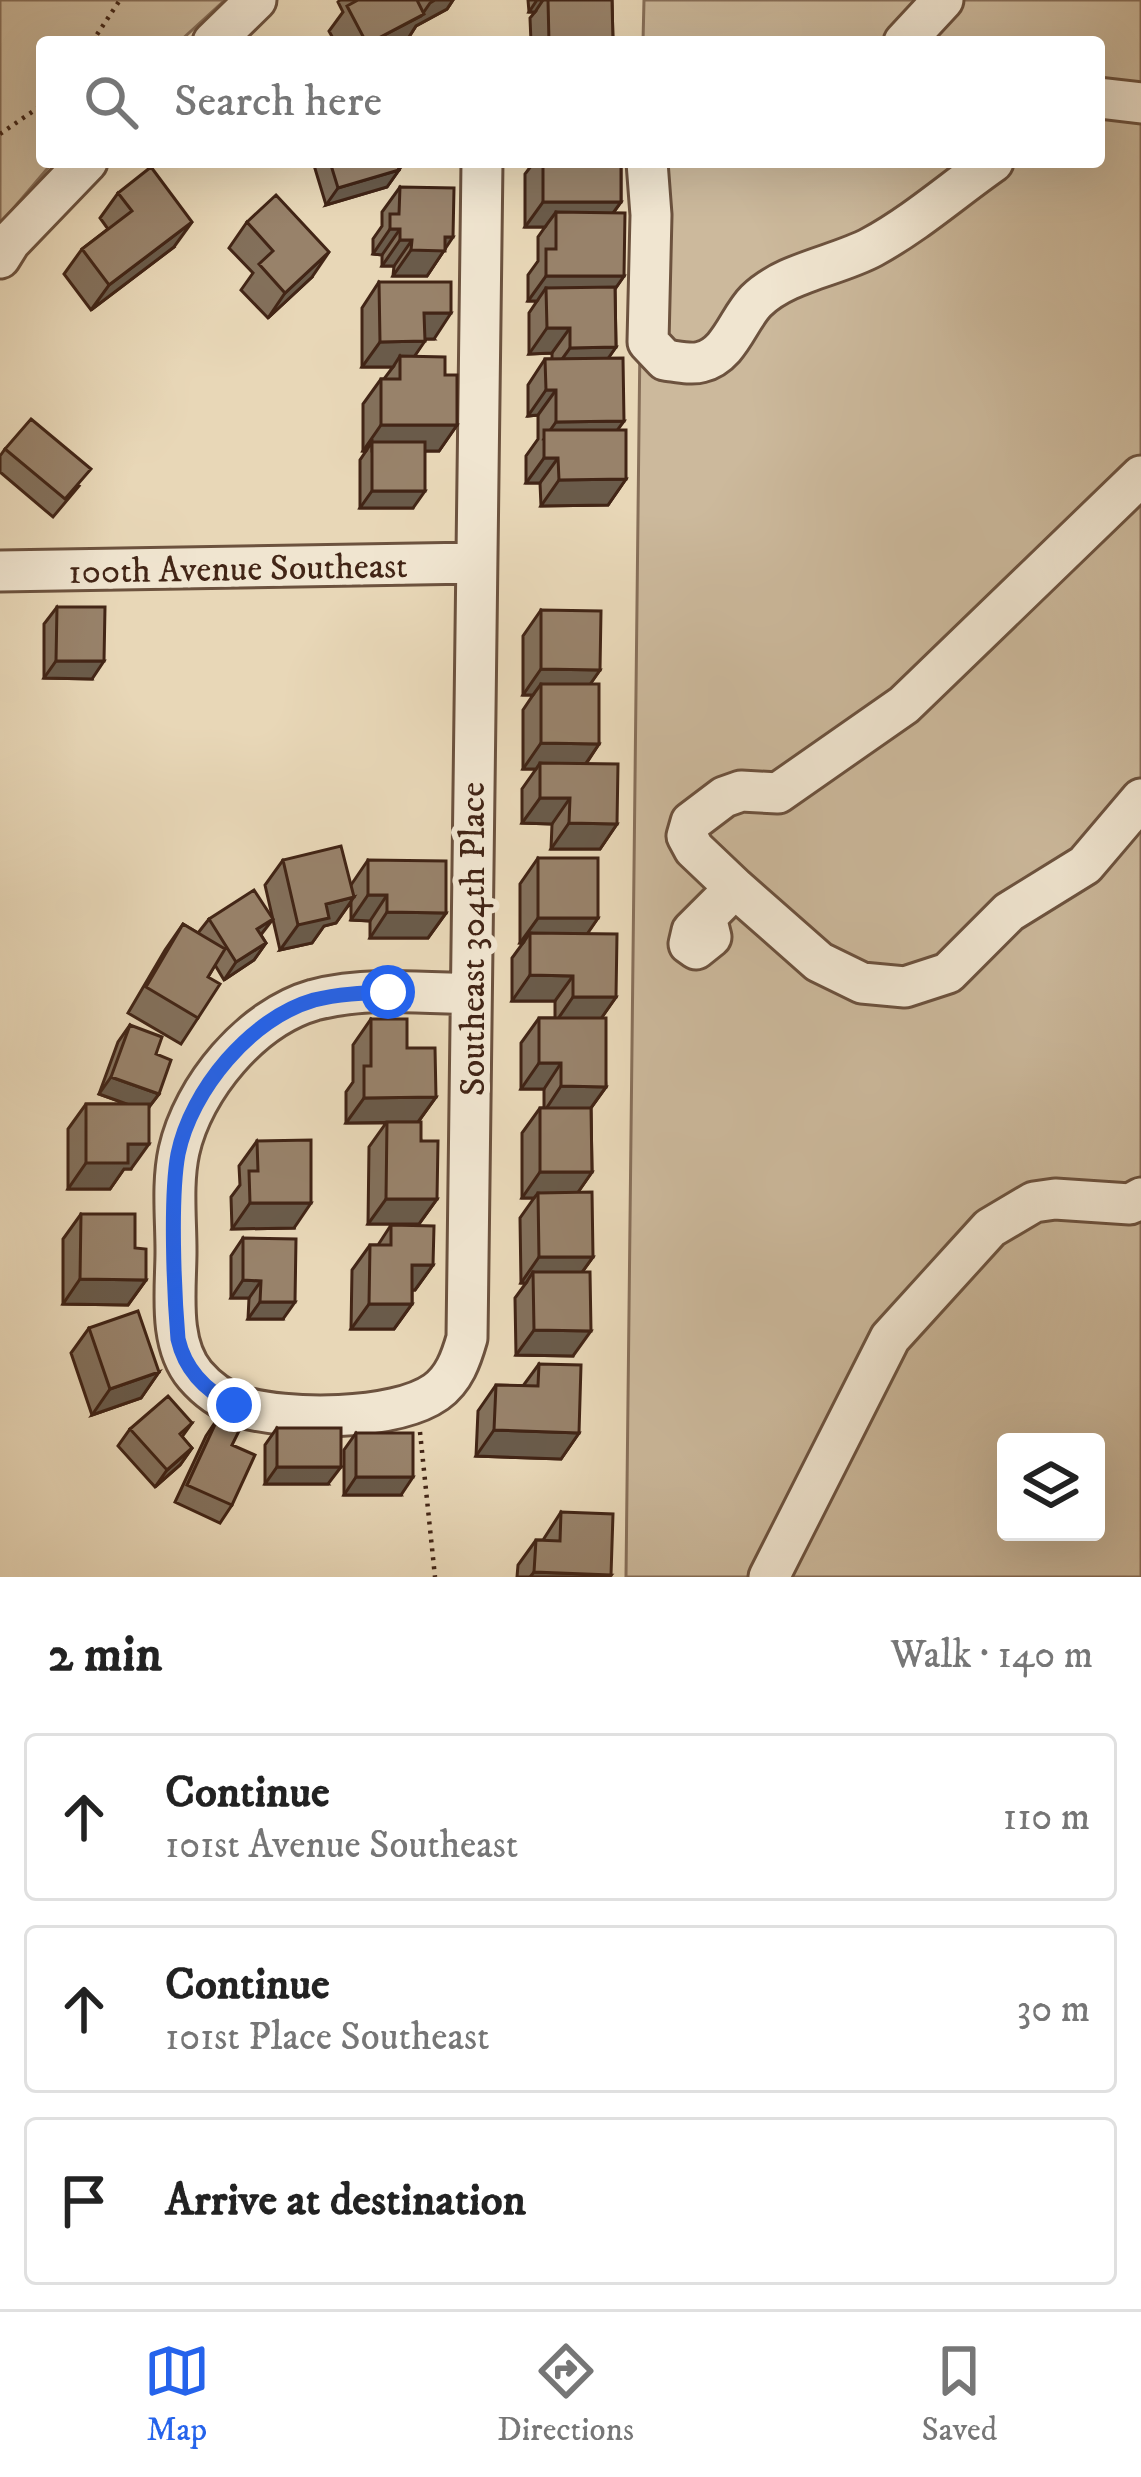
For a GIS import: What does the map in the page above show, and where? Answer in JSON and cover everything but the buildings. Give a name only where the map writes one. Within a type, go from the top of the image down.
[{"type":"street","points":[[219,36],[256,0]]},
{"type":"street","points":[[910,36],[943,0]]},
{"type":"street","points":[[1105,99],[1141,104]]},
{"type":"street","points":[[0,258],[81,168]]},
{"type":"street","name":"Southeast 304th Place","points":[[416,1402],[451,1377],[461,1359],[470,1315],[469,994],[482,168]]},
{"type":"street","points":[[647,168],[648,343],[664,361],[700,363],[736,332],[755,301],[904,229],[985,168]]},
{"type":"street","points":[[1141,476],[904,705],[778,793],[741,791],[724,797],[692,822],[687,836],[694,849],[819,962],[862,983],[905,986],[948,973],[1009,912],[1085,865],[1141,799]]},
{"type":"street","name":"100th Avenue Southeast","points":[[0,571],[475,563]]},
{"type":"street","points":[[706,917],[735,888]]},
{"type":"street","points":[[416,1402],[349,1413],[278,1414],[234,1405],[207,1387],[185,1361],[178,1339],[176,1170],[182,1140],[204,1094],[243,1045],[281,1014],[315,1000],[388,992],[469,994]]},
{"type":"street","points":[[769,1577],[890,1338],[990,1228],[1034,1202],[1130,1204],[1141,1198]]},
{"type":"path","points":[[96,36],[120,0]]},
{"type":"path","points":[[0,134],[36,110]]},
{"type":"path","points":[[416,1402],[435,1577]]},
{"type":"shaded area","points":[[0,0],[225,0],[186,36],[36,36],[36,168],[48,168],[0,224]]},
{"type":"shaded area","points":[[644,0],[1141,0],[1141,1577],[626,1577],[642,168],[1105,168],[1105,36],[643,36]]},
{"type":"route","points":[[234,1405],[196,1376],[178,1339],[176,1170],[188,1123],[232,1057],[281,1014],[334,996],[388,992]]}]
